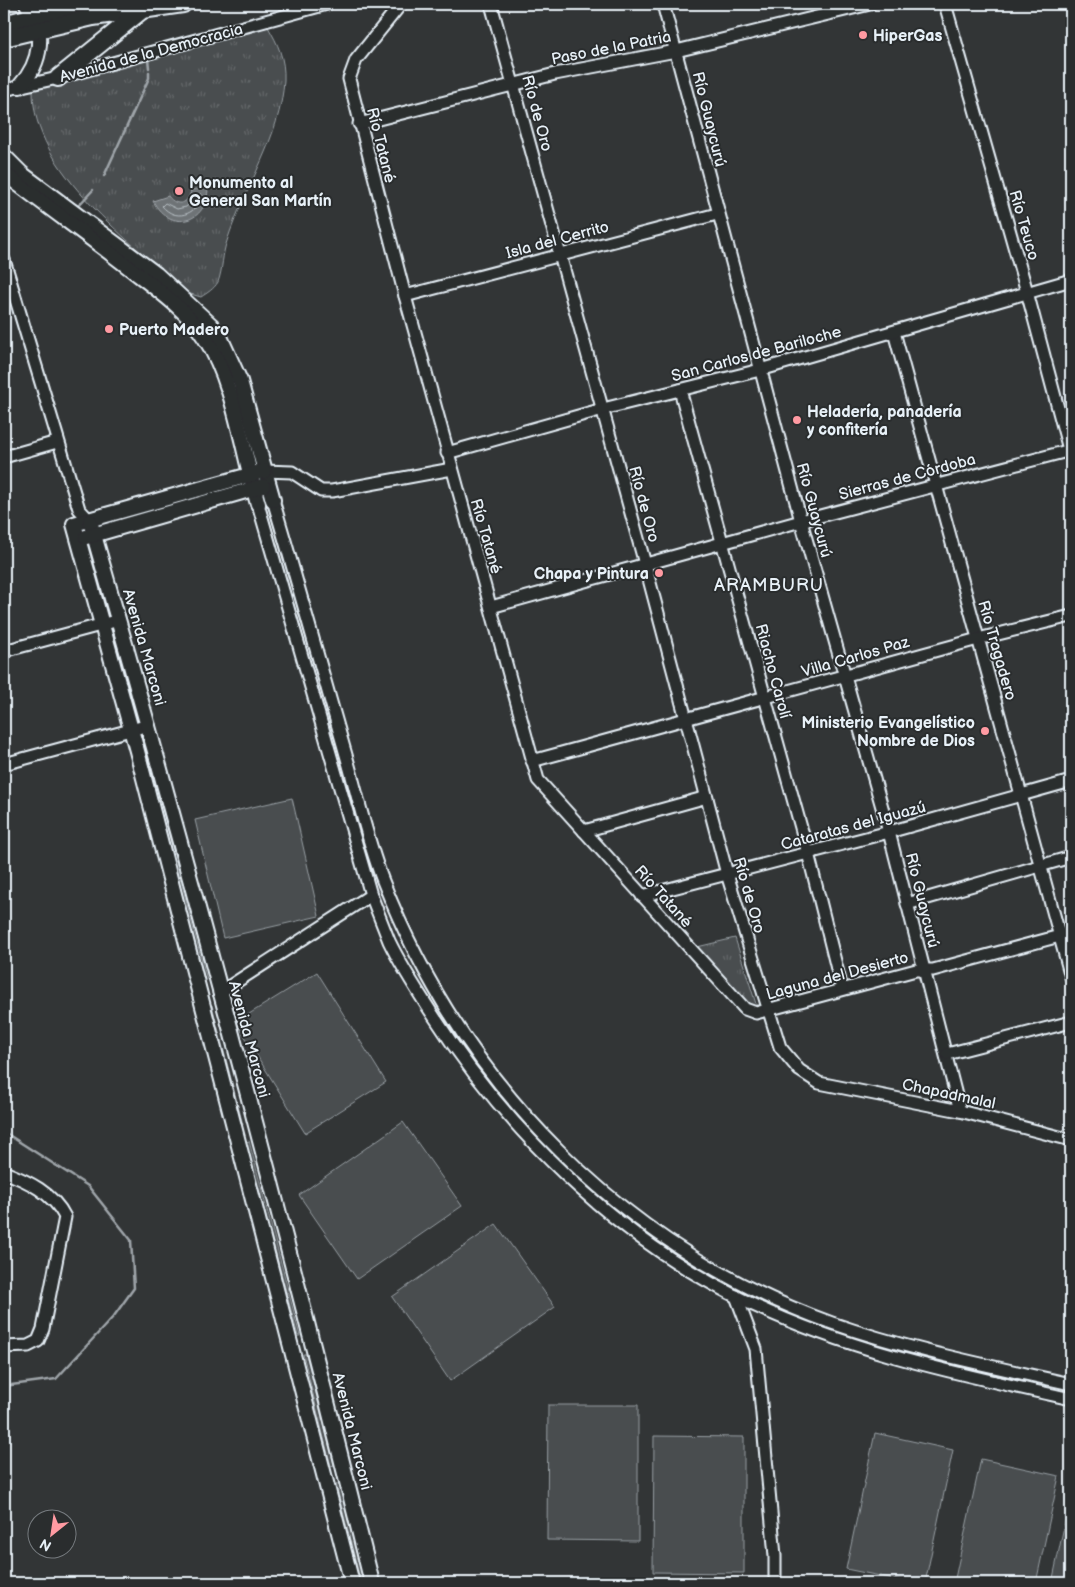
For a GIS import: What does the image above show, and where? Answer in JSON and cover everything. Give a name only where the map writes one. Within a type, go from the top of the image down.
[{"type":"highway","points":[[4,24],[89,4]]},
{"type":"highway","points":[[4,38],[33,16],[92,17],[183,4]]},
{"type":"highway","points":[[58,78],[141,11]]},
{"type":"main road","points":[[20,86],[30,75],[38,56],[40,42],[33,16]]},
{"type":"main road","points":[[4,156],[22,174],[156,274],[211,325],[220,337],[240,381],[273,500]]},
{"type":"main road","points":[[4,173],[148,282],[192,321],[206,339],[217,360],[230,397],[258,504]]},
{"type":"main road","points":[[264,471],[74,524],[131,730],[352,1583]]},
{"type":"main road","points":[[78,539],[269,485]]},
{"type":"main road","name":"Avenida Marconi","points":[[90,521],[149,725],[313,1343],[372,1583]]},
{"type":"main road","points":[[201,998],[219,993]]},
{"type":"main road","points":[[292,1350],[313,1343]]},
{"type":"main road","points":[[325,1477],[345,1471]]},
{"type":"street","name":"Avenida de la Democracia","points":[[4,90],[58,78],[327,4]]},
{"type":"street","name":"Río Tatané","points":[[400,4],[356,60],[349,79],[359,124],[447,453],[538,780],[745,1009],[761,1012]]},
{"type":"street","name":"Río de Oro","points":[[490,4],[514,85],[687,720],[761,1012],[780,1047],[799,1070],[819,1083]]},
{"type":"street","name":"Río Guaycurú","points":[[663,4],[717,214],[844,676],[889,832],[960,1110]]},
{"type":"street","name":"Paso de la Patria","points":[[359,124],[555,74],[676,51],[870,4]]},
{"type":"street","name":"Río Teuco","points":[[945,4],[1071,452]]},
{"type":"street","name":"Isla del Cerrito","points":[[405,296],[717,214]]},
{"type":"street","name":"Avenida Marconi","points":[[4,260],[79,509],[90,521]]},
{"type":"street","name":"San Carlos de Bariloche","points":[[447,453],[602,409],[760,370],[1071,280]]},
{"type":"street","name":"Río Tragadero","points":[[894,332],[1041,865],[1066,934],[1071,977]]},
{"type":"street","name":"Riacho Carolí","points":[[680,390],[808,853],[842,989]]},
{"type":"street","points":[[4,457],[58,442]]},
{"type":"street","name":"Sierras de Córdoba","points":[[491,607],[937,484],[1071,452]]},
{"type":"street","points":[[264,471],[292,472],[321,491],[332,492],[452,470]]},
{"type":"street","points":[[273,500],[381,877],[408,942],[456,1027],[488,1071],[525,1115],[575,1166],[628,1211],[672,1243],[740,1284],[832,1323],[899,1344],[1071,1384]]},
{"type":"street","points":[[258,504],[370,895],[390,943],[445,1034],[516,1124],[567,1176],[620,1222],[665,1254],[736,1296],[826,1335],[894,1357],[1071,1399]]},
{"type":"street","points":[[74,524],[79,509]]},
{"type":"street","name":"Villa Carlos Paz","points":[[532,762],[978,639],[1071,616]]},
{"type":"street","points":[[4,651],[118,620]]},
{"type":"street","points":[[4,764],[149,725]]},
{"type":"street","name":"Cataratas del Iguazú","points":[[642,896],[889,832],[1071,782]]},
{"type":"street","points":[[584,832],[707,797]]},
{"type":"street","points":[[907,904],[1071,857]]},
{"type":"street","points":[[219,993],[370,895]]},
{"type":"street","name":"Laguna del Desierto","points":[[761,1012],[916,970],[933,970],[1066,934]]},
{"type":"street","points":[[947,1054],[1071,1022]]},
{"type":"street","name":"Chapadmalal","points":[[819,1083],[960,1110],[1071,1140]]},
{"type":"street","points":[[4,1172],[46,1193],[59,1204],[65,1217],[43,1328],[38,1341],[28,1346],[4,1347]]},
{"type":"street","points":[[736,1296],[756,1349],[775,1583]]},
{"type":"green space","points":[[268,27],[278,46],[283,65],[284,80],[276,122],[261,162],[234,221],[224,251],[218,282],[201,297],[187,293],[114,228],[89,203],[67,176],[49,149],[37,120],[33,90]]},
{"type":"green space","points":[[86,544],[89,544],[108,612],[106,613]]},
{"type":"green space","points":[[111,631],[113,631],[136,716],[134,716]]},
{"type":"green space","points":[[144,740],[207,980],[205,981],[141,741]]},
{"type":"green space","points":[[292,798],[319,916],[223,938],[195,820]]},
{"type":"green space","points":[[735,938],[757,1007],[750,1004],[733,990],[697,947]]},
{"type":"green space","points":[[317,972],[386,1082],[305,1133],[236,1022]]},
{"type":"green space","points":[[209,1005],[212,1005],[243,1125],[241,1126]]},
{"type":"green space","points":[[403,1122],[462,1206],[357,1279],[299,1195]]},
{"type":"green space","points":[[249,1141],[300,1336],[298,1336],[246,1142]]},
{"type":"green space","points":[[496,1224],[555,1307],[450,1381],[392,1297]]},
{"type":"green space","points":[[303,1354],[306,1354],[334,1465],[331,1466]]},
{"type":"green space","points":[[548,1405],[638,1405],[638,1541],[547,1540]]},
{"type":"green space","points":[[875,1433],[953,1450],[925,1583],[914,1583],[846,1569]]},
{"type":"green space","points":[[654,1436],[744,1437],[744,1573],[653,1572]]},
{"type":"green space","points":[[981,1459],[1059,1476],[1036,1583],[954,1583]]},
{"type":"green space","points":[[336,1484],[339,1484],[364,1583],[361,1583]]},
{"type":"green space","points":[[1071,1493],[1071,1583],[1052,1583]]},
{"type":"water","points":[[208,187],[202,209],[195,216],[187,220],[169,218],[160,211],[153,201],[168,196],[175,202],[182,203],[188,199],[191,190]]},
{"type":"waterway","points":[[148,59],[149,68]]},
{"type":"waterway","points":[[104,176],[149,78],[149,72]]},
{"type":"waterway","points":[[78,206],[93,190]]},
{"type":"waterway","points":[[4,1132],[88,1186],[131,1240],[134,1288],[114,1316],[56,1379],[4,1386]]},
{"type":"place","name":"HiperGas","points":[[863,35]]},
{"type":"place","name":"Monumento al General San Martín","points":[[179,191]]},
{"type":"place","name":"Puerto Madero","points":[[109,329]]},
{"type":"place","name":"Heladería, panadería y confitería","points":[[797,420]]},
{"type":"place","name":"Chapa y Pintura","points":[[659,573]]},
{"type":"place","name":"Ministerio Evangelístico Nombre de Dios","points":[[985,731]]},
{"type":"district","name":"ARAMBURU","points":[[769,585]]}]
